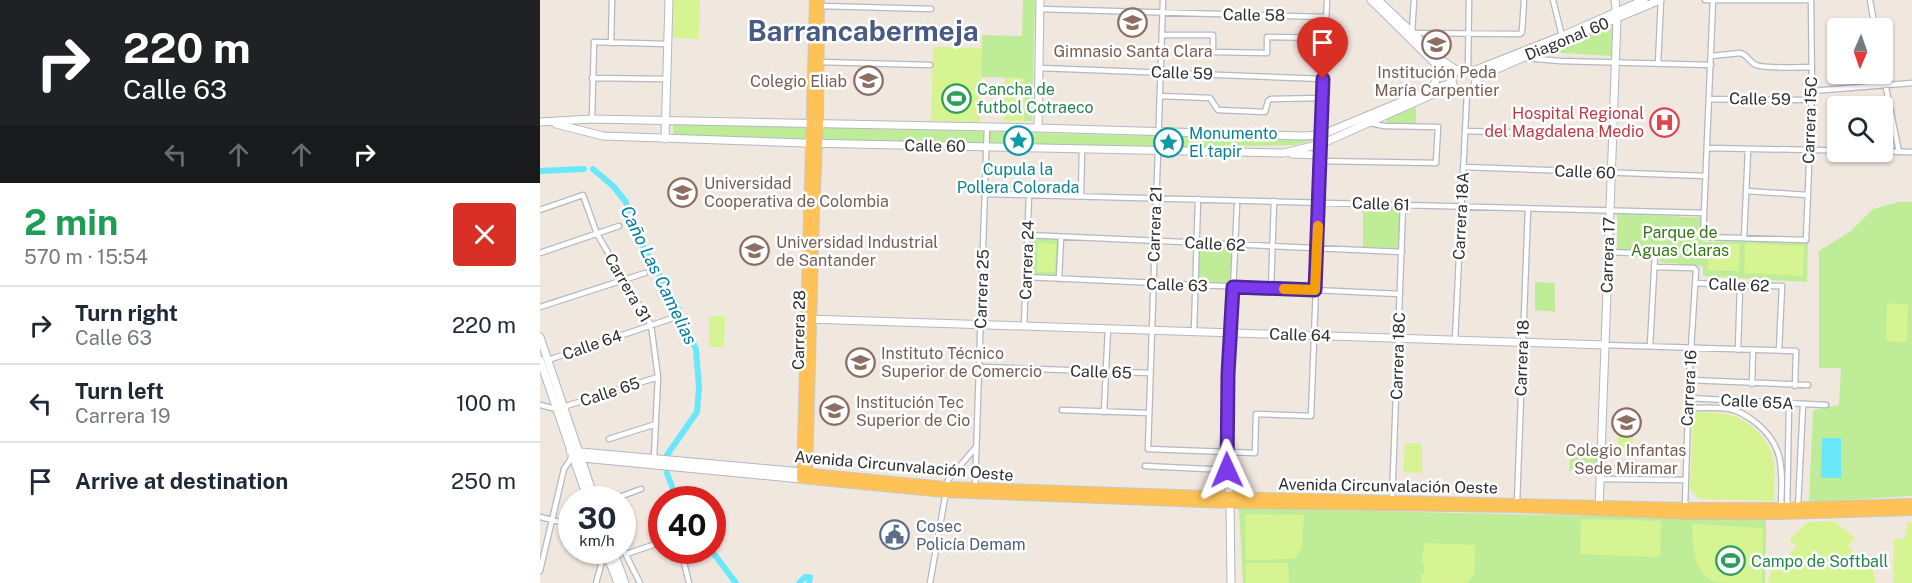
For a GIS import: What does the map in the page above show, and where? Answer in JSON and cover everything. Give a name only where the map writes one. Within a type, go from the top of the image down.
[{"type":"main road","name":"Carrera 28","points":[[805,476],[814,144],[819,62],[818,2]]},
{"type":"main road","name":"Carrera 28","points":[[815,124],[818,2]]},
{"type":"main road","name":"Avenida Circunvalación Oeste","points":[[805,476],[945,490],[1230,500],[1517,505],[1599,508],[1686,515],[1785,511],[1798,507],[1912,503]]},
{"type":"main road","name":"Avenida Circunvalación Oeste","points":[[945,490],[975,488],[1230,500]]},
{"type":"main road","name":"Avenida Circunvalación Oeste","points":[[1599,508],[1685,507],[1785,511],[1912,511]]},
{"type":"street","points":[[611,43],[612,0]]},
{"type":"street","points":[[664,139],[669,0]]},
{"type":"street","points":[[1038,128],[1040,0]]},
{"type":"street","name":"Carrera 21","points":[[1163,0],[1148,449],[1226,451]]},
{"type":"street","points":[[1226,451],[1255,453],[1256,414],[1311,416],[1327,0]]},
{"type":"street","points":[[1371,0],[1454,84],[1467,92],[1474,86],[1476,80],[1471,70],[1468,33],[1469,0]]},
{"type":"street","points":[[1378,0],[1440,59],[1456,70]]},
{"type":"street","points":[[1412,33],[1414,0]]},
{"type":"street","points":[[1412,33],[1520,34],[1524,0]]},
{"type":"street","points":[[1553,0],[1562,36]]},
{"type":"street","name":"Carrera 17","points":[[1599,508],[1616,62],[1615,0]]},
{"type":"street","name":"Diagonal 60","points":[[1476,80],[1617,15],[1644,0]]},
{"type":"street","points":[[1659,64],[1660,0]]},
{"type":"street","name":"Diagonal 60","points":[[1471,70],[1660,0]]},
{"type":"street","points":[[1706,0],[1811,0]]},
{"type":"street","points":[[1713,0],[1703,237],[1744,238],[1748,150]]},
{"type":"street","name":"Carrera 15C","points":[[1744,238],[1806,240],[1812,92],[1811,0]]},
{"type":"street","points":[[1870,0],[1873,18]]},
{"type":"street","points":[[818,2],[931,9]]},
{"type":"street","name":"Calle 58","points":[[1039,9],[1326,17]]},
{"type":"street","points":[[1162,35],[1213,35],[1213,52],[1267,53],[1267,37],[1325,38]]},
{"type":"street","points":[[592,119],[594,42],[668,44]]},
{"type":"street","points":[[1543,49],[1545,60]]},
{"type":"street","points":[[1711,56],[1740,53],[1761,66],[1812,67]]},
{"type":"street","points":[[1522,57],[1560,61],[1711,65]]},
{"type":"street","points":[[819,62],[930,65]]},
{"type":"street","points":[[1432,89],[1437,80],[1436,65]]},
{"type":"street","name":"Calle 59","points":[[1040,68],[1323,79]]},
{"type":"street","points":[[1456,70],[1460,68],[1471,70]]},
{"type":"street","points":[[1321,144],[1367,122],[1448,89],[1454,84],[1456,70]]},
{"type":"street","points":[[592,78],[666,79]]},
{"type":"street","name":"Calle 59","points":[[1812,92],[1912,83]]},
{"type":"street","points":[[1321,135],[1432,89],[1454,84]]},
{"type":"street","points":[[1886,86],[1899,152]]},
{"type":"street","name":"Carrera 18A","points":[[1455,340],[1467,92]]},
{"type":"street","points":[[1160,96],[1210,98],[1218,110],[1265,112],[1268,101],[1271,99],[1323,98]]},
{"type":"street","name":"Calle 59","points":[[1710,99],[1811,100]]},
{"type":"street","points":[[1384,115],[1384,126]]},
{"type":"street","name":"Calle 60","points":[[550,123],[592,119],[665,120],[1038,128],[1285,137],[1321,135]]},
{"type":"street","name":"Calle 60","points":[[540,122],[603,136],[814,144],[1284,153],[1321,144]]},
{"type":"street","points":[[1284,153],[1320,158],[1436,163],[1438,127],[1384,126],[1367,122]]},
{"type":"street","name":"Carrera 25","points":[[975,488],[987,127]]},
{"type":"street","points":[[1465,131],[1613,135]]},
{"type":"street","points":[[1707,148],[1912,152]]},
{"type":"street","points":[[1081,196],[1082,149]]},
{"type":"street","name":"Calle 60","points":[[1463,167],[1706,176]]},
{"type":"street","points":[[1746,192],[1807,195]]},
{"type":"street","name":"Calle 61","points":[[986,194],[1704,213]]},
{"type":"street","name":"Carrera 31","points":[[540,210],[583,195],[597,234],[651,325],[658,377],[654,457]]},
{"type":"street","name":"Carrera 24","points":[[1024,326],[1029,195]]},
{"type":"street","points":[[1194,331],[1198,199]]},
{"type":"street","points":[[1271,289],[1274,201]]},
{"type":"street","points":[[1231,583],[1230,500],[1226,451],[1237,205]]},
{"type":"street","name":"Carrera 18C","points":[[1392,503],[1403,205]]},
{"type":"street","name":"Carrera 18","points":[[1517,505],[1528,208]]},
{"type":"street","points":[[540,253],[619,226]]},
{"type":"street","name":"Calle 62","points":[[1028,236],[1402,252]]},
{"type":"street","points":[[1059,279],[1061,237]]},
{"type":"street","points":[[1609,252],[1655,254],[1650,346]]},
{"type":"street","name":"Calle 62","points":[[1654,267],[1694,268],[1696,270]]},
{"type":"street","name":"Carrera 16","points":[[1685,507],[1688,398],[1696,270]]},
{"type":"street","points":[[540,307],[645,273]]},
{"type":"street","name":"Calle 63","points":[[1026,277],[1400,294]]},
{"type":"street","name":"Calle 62","points":[[1696,283],[1782,286],[1779,350]]},
{"type":"street","points":[[1738,350],[1740,286]]},
{"type":"street","name":"Calle 64","points":[[544,360],[670,319]]},
{"type":"street","name":"Calle 64","points":[[809,319],[1796,351],[1795,386]]},
{"type":"street","points":[[1104,412],[1108,328]]},
{"type":"street","points":[[540,337],[544,360],[559,408],[589,486]]},
{"type":"street","points":[[1752,384],[1753,350]]},
{"type":"street","name":"Calle 65","points":[[979,367],[1150,373]]},
{"type":"street","name":"Calle 65","points":[[559,408],[658,377]]},
{"type":"street","points":[[1689,380],[1808,386]]},
{"type":"street","name":"Calle 65A","points":[[1688,398],[1826,405]]},
{"type":"street","points":[[1739,412],[1740,401]]},
{"type":"street","points":[[1785,511],[1789,403]]},
{"type":"street","points":[[1798,507],[1803,404]]},
{"type":"street","points":[[540,405],[559,408]]},
{"type":"street","name":"Calle 65A","points":[[1688,408],[1730,409],[1758,424],[1772,440],[1780,454],[1785,511]]},
{"type":"street","points":[[1062,410],[1149,413]]},
{"type":"street","points":[[609,439],[656,424]]},
{"type":"street","points":[[938,583],[930,582],[945,490],[951,473],[976,447]]},
{"type":"street","points":[[575,454],[590,486]]},
{"type":"street","points":[[540,571],[564,469],[575,454]]},
{"type":"street","name":"Avenida Circunvalación Oeste","points":[[575,454],[654,457],[805,476]]},
{"type":"street","name":"Avenida Circunvalación Oeste","points":[[575,454],[600,460],[805,476]]},
{"type":"street","points":[[587,477],[600,460]]},
{"type":"street","points":[[1145,465],[1227,470]]},
{"type":"street","points":[[1600,480],[1685,480]]},
{"type":"street","points":[[636,491],[640,489]]},
{"type":"street","points":[[540,518],[558,522]]},
{"type":"street","points":[[596,583],[601,564]]},
{"type":"street","points":[[610,564],[618,583]]},
{"type":"street","points":[[618,564],[625,583]]},
{"type":"street","points":[[631,564],[640,583]]},
{"type":"street","points":[[684,564],[689,583]]},
{"type":"green space","points":[[674,0],[700,0],[699,39],[673,38]]},
{"type":"green space","points":[[1023,0],[1035,0],[1032,121],[1024,121],[1025,78],[981,77],[982,35],[1022,36]]},
{"type":"green space","points":[[1612,23],[1612,56],[1546,52]]},
{"type":"green space","name":"Cancha de futbol Cotraeco","points":[[933,47],[981,48],[980,122],[931,121]]},
{"type":"green space","points":[[1005,78],[1025,78],[1024,121],[1004,121]]},
{"type":"green space","points":[[1416,104],[1416,126],[1386,124],[1387,118]]},
{"type":"green space","points":[[673,124],[1315,140],[1296,145],[1158,148],[673,138]]},
{"type":"green space","points":[[1898,202],[1912,202],[1912,496],[1809,502],[1813,410],[1839,405],[1841,368],[1819,368],[1819,251],[1851,231],[1873,209]]},
{"type":"green space","points":[[1363,204],[1402,205],[1400,248],[1363,247]]},
{"type":"green space","name":"Parque de Aguas Claras","points":[[1617,213],[1705,218],[1704,242],[1808,240],[1807,282],[1703,276],[1703,266],[1660,262],[1659,252],[1617,250]]},
{"type":"green space","points":[[1031,238],[1060,239],[1058,277],[1029,275]]},
{"type":"green space","points":[[1038,243],[1056,244],[1055,272],[1037,272]]},
{"type":"green space","points":[[1745,243],[1804,246],[1803,276],[1744,273]]},
{"type":"green space","points":[[1709,244],[1740,244],[1739,271],[1708,270]]},
{"type":"green space","points":[[1197,245],[1232,245],[1230,283],[1196,282]]},
{"type":"green space","points":[[1535,282],[1555,283],[1555,312],[1535,310]]},
{"type":"green space","points":[[1887,303],[1908,305],[1907,342],[1886,341]]},
{"type":"green space","points":[[709,316],[725,316],[724,347],[709,347]]},
{"type":"green space","points":[[1693,412],[1723,413],[1734,416],[1756,430],[1767,444],[1773,458],[1774,501],[1699,499],[1690,489]]},
{"type":"green space","points":[[1618,428],[1633,428],[1632,453],[1617,453]]},
{"type":"green space","points":[[1405,443],[1422,444],[1422,473],[1403,472]]},
{"type":"green space","points":[[1571,454],[1597,456],[1596,471],[1569,471]]},
{"type":"green space","points":[[1239,508],[1766,520],[1765,583],[1243,583]]},
{"type":"green space","points":[[1245,514],[1304,515],[1302,548],[1294,559],[1246,560]]},
{"type":"green space","points":[[1581,519],[1661,521],[1660,557],[1580,554]]},
{"type":"green space","points":[[1834,521],[1855,538],[1848,546],[1872,568],[1876,583],[1768,583],[1771,572],[1797,546],[1789,540],[1808,522]]},
{"type":"green space","points":[[1907,522],[1912,522],[1912,583],[1893,583],[1894,539],[1905,538]]},
{"type":"green space","name":"Campo de Softball","points":[[1692,524],[1763,528],[1762,583],[1715,582],[1707,578],[1695,558]]},
{"type":"green space","points":[[1425,543],[1475,545],[1475,573],[1467,583],[1421,583],[1421,574],[1426,575],[1424,564],[1421,563]]},
{"type":"green space","points":[[1245,563],[1288,563],[1289,583],[1246,583]]},
{"type":"water","points":[[1822,438],[1841,438],[1841,478],[1821,478]]},
{"type":"waterway","name":"Caño Las Camelias","points":[[540,171],[584,169]]},
{"type":"waterway","name":"Caño Las Camelias","points":[[593,169],[613,186],[626,202],[638,238],[675,302],[696,349],[699,387],[697,412],[667,455]]},
{"type":"waterway","name":"Caño Las Camelias","points":[[667,473],[672,486]]},
{"type":"waterway","name":"Caño Las Camelias","points":[[722,564],[736,583]]},
{"type":"waterway","points":[[799,583],[805,577],[810,577],[809,583]]},
{"type":"slow traffic","points":[[1284,289],[1315,290],[1318,226]]},
{"type":"place","name":"Gimnasio Santa Clara","points":[[1133,23]]},
{"type":"place","name":"Institución Peda María Carpentier","points":[[1437,44]]},
{"type":"place","name":"Colegio Eliab","points":[[868,81]]},
{"type":"place","name":"Cancha de futbol Cotraeco","points":[[956,98]]},
{"type":"place","name":"Hospital Regional del Magdalena Medio","points":[[1665,122]]},
{"type":"place","name":"Cupula la Pollera Colorada","points":[[1018,141]]},
{"type":"place","name":"Monumento El tapir","points":[[1168,142]]},
{"type":"place","name":"Universidad Cooperativa de Colombia","points":[[683,192]]},
{"type":"place","name":"Universidad Industrial de Santander","points":[[755,251]]},
{"type":"place","name":"Instituto Técnico Superior de Comercio","points":[[860,362]]},
{"type":"place","name":"Institución Tec Superior de Cio","points":[[835,411]]},
{"type":"place","name":"Colegio Infantas Sede Miramar","points":[[1626,422]]},
{"type":"place","name":"Cosec Policía Demam","points":[[895,535]]},
{"type":"place","name":"Campo de Softball","points":[[1730,561]]},
{"type":"district","name":"Barrancabermeja","points":[[863,30]]},
{"type":"route","points":[[1227,470],[1228,374],[1233,287],[1315,290],[1323,79]]}]
